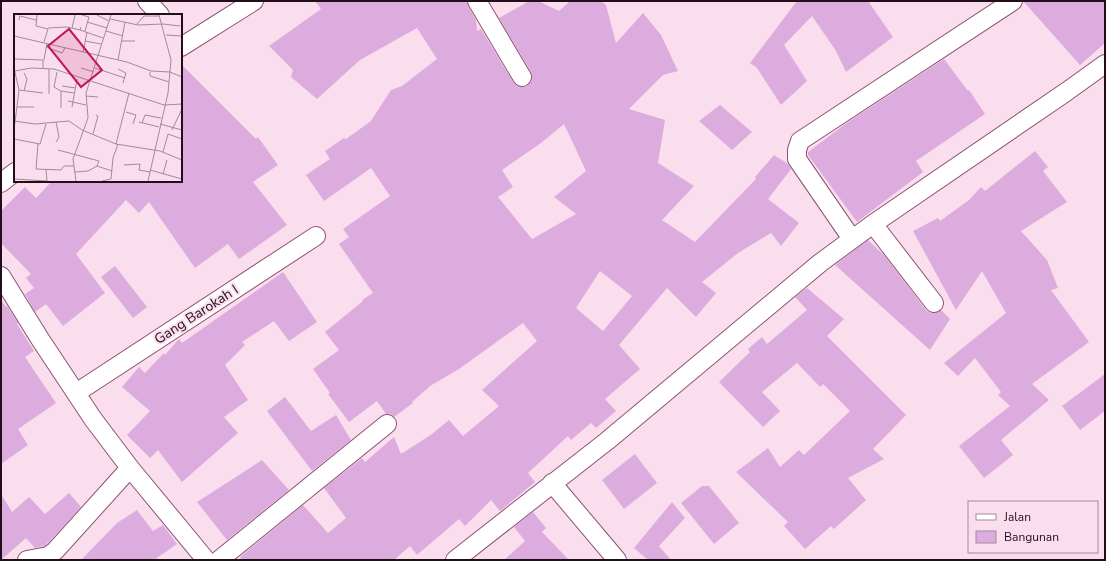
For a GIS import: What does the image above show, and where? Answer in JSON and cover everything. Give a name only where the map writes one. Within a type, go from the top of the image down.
[{"type":"street","points":[[147,1],[159,14]]},
{"type":"street","points":[[182,43],[254,1]]},
{"type":"street","points":[[477,1],[522,77]]},
{"type":"street","points":[[852,239],[797,158],[797,150],[800,141],[1014,1]]},
{"type":"street","points":[[455,560],[607,441],[820,263],[873,224],[1105,64]]},
{"type":"street","points":[[1,183],[14,173]]},
{"type":"street","points":[[873,224],[934,304]]},
{"type":"street","name":"Gang Barokah I","points":[[76,393],[316,236]]},
{"type":"street","points":[[1,276],[40,339],[93,419],[130,468],[206,560]]},
{"type":"street","points":[[219,560],[387,424]]},
{"type":"street","points":[[27,560],[48,556],[55,551],[130,468]]},
{"type":"street","points":[[552,483],[617,560]]},
{"type":"building","points":[[315,1],[467,1],[468,6],[476,20],[477,31],[481,29],[513,82],[517,86],[522,87],[527,86],[531,82],[531,72],[499,18],[529,1],[538,1],[559,11],[570,1],[601,1],[606,5],[616,43],[643,13],[661,35],[678,71],[663,75],[629,109],[665,120],[658,163],[694,186],[662,220],[695,242],[756,179],[755,177],[774,155],[788,164],[791,169],[768,199],[799,223],[781,246],[771,233],[738,253],[702,282],[716,293],[696,317],[667,288],[619,345],[640,369],[605,399],[616,411],[596,428],[591,423],[571,440],[568,436],[528,473],[535,482],[500,511],[491,500],[465,526],[459,519],[417,555],[410,546],[394,560],[242,560],[240,557],[303,505],[328,533],[346,518],[324,488],[362,458],[365,462],[394,437],[401,454],[432,434],[449,420],[463,436],[499,406],[482,390],[537,341],[523,323],[459,369],[430,386],[412,402],[413,403],[394,417],[390,414],[386,414],[377,401],[349,422],[328,394],[330,393],[313,369],[339,350],[325,332],[363,301],[362,300],[373,293],[339,244],[349,237],[343,229],[390,196],[371,168],[324,201],[306,175],[330,159],[325,151],[344,138],[346,139],[371,121],[391,90],[402,86],[437,59],[417,28],[360,60],[317,99],[291,77],[293,70],[269,46],[321,9]],"holes":[[[564,124],[586,171],[554,197],[576,214],[532,239],[498,197],[513,187],[502,170],[541,143]],[[600,271],[632,296],[603,331],[576,308]]]},
{"type":"building","points":[[797,1],[868,1],[893,37],[846,72],[836,51],[812,16],[784,45],[807,81],[781,105],[757,68],[750,63]]},
{"type":"building","points":[[1023,1],[1105,1],[1105,43],[1080,65]]},
{"type":"building","points":[[944,59],[968,91],[969,90],[985,114],[916,161],[923,172],[857,222],[808,155],[808,152],[848,122]]},
{"type":"building","points":[[182,65],[256,139],[258,137],[278,165],[253,182],[287,225],[239,259],[228,244],[195,268],[149,202],[139,213],[126,200],[76,254],[105,293],[63,326],[46,304],[35,312],[25,294],[34,288],[26,278],[31,274],[1,243],[1,211],[25,187],[36,198],[51,182],[182,182]]},
{"type":"building","points":[[720,105],[752,132],[732,150],[699,121]]},
{"type":"building","points":[[1035,151],[1048,167],[1043,171],[1067,202],[1021,231],[1047,260],[1058,288],[1051,290],[1089,342],[1032,384],[1049,400],[1001,440],[1013,455],[984,478],[959,446],[1010,406],[998,395],[1001,392],[975,358],[958,376],[944,363],[1006,313],[982,271],[956,310],[913,231],[938,218],[940,221],[969,200],[981,187],[985,191]]},
{"type":"building","points":[[868,240],[884,255],[926,310],[930,313],[935,313],[941,310],[950,319],[930,350],[835,265]]},
{"type":"building","points":[[115,266],[147,307],[133,318],[101,277]]},
{"type":"building","points":[[283,272],[317,322],[289,341],[274,321],[242,342],[245,345],[225,365],[248,400],[224,417],[238,433],[182,482],[158,450],[150,458],[127,435],[150,411],[122,387],[139,367],[145,373],[164,353],[165,355],[179,339],[182,343]]},
{"type":"building","points":[[807,288],[844,319],[827,336],[906,415],[873,449],[884,459],[848,478],[866,500],[834,529],[831,526],[805,549],[784,526],[788,522],[736,472],[768,448],[780,467],[799,450],[804,455],[850,411],[823,384],[820,387],[797,363],[762,392],[780,411],[763,427],[719,382],[750,352],[748,349],[762,337],[767,344],[807,310],[795,297]]},
{"type":"building","points":[[1,300],[6,307],[7,306],[18,323],[17,324],[34,351],[25,357],[56,403],[18,429],[28,445],[1,464]]},
{"type":"building","points":[[1105,374],[1105,411],[1080,430],[1062,406]]},
{"type":"building","points":[[285,397],[311,431],[336,415],[351,440],[312,471],[267,411]]},
{"type":"building","points":[[635,454],[657,483],[624,509],[602,480]]},
{"type":"building","points":[[262,460],[289,490],[227,540],[197,502]]},
{"type":"building","points":[[702,486],[709,486],[739,523],[714,544],[681,503]]},
{"type":"building","points":[[69,493],[81,507],[49,542],[44,546],[35,548],[26,538],[1,560],[1,494],[12,512],[29,497],[45,514]]},
{"type":"building","points":[[672,502],[685,518],[659,546],[671,560],[648,560],[634,548]]},
{"type":"building","points":[[137,510],[153,531],[163,525],[177,544],[154,560],[81,560],[117,523]]},
{"type":"building","points":[[533,512],[546,528],[542,532],[569,560],[504,560],[525,541],[514,527]]}]
